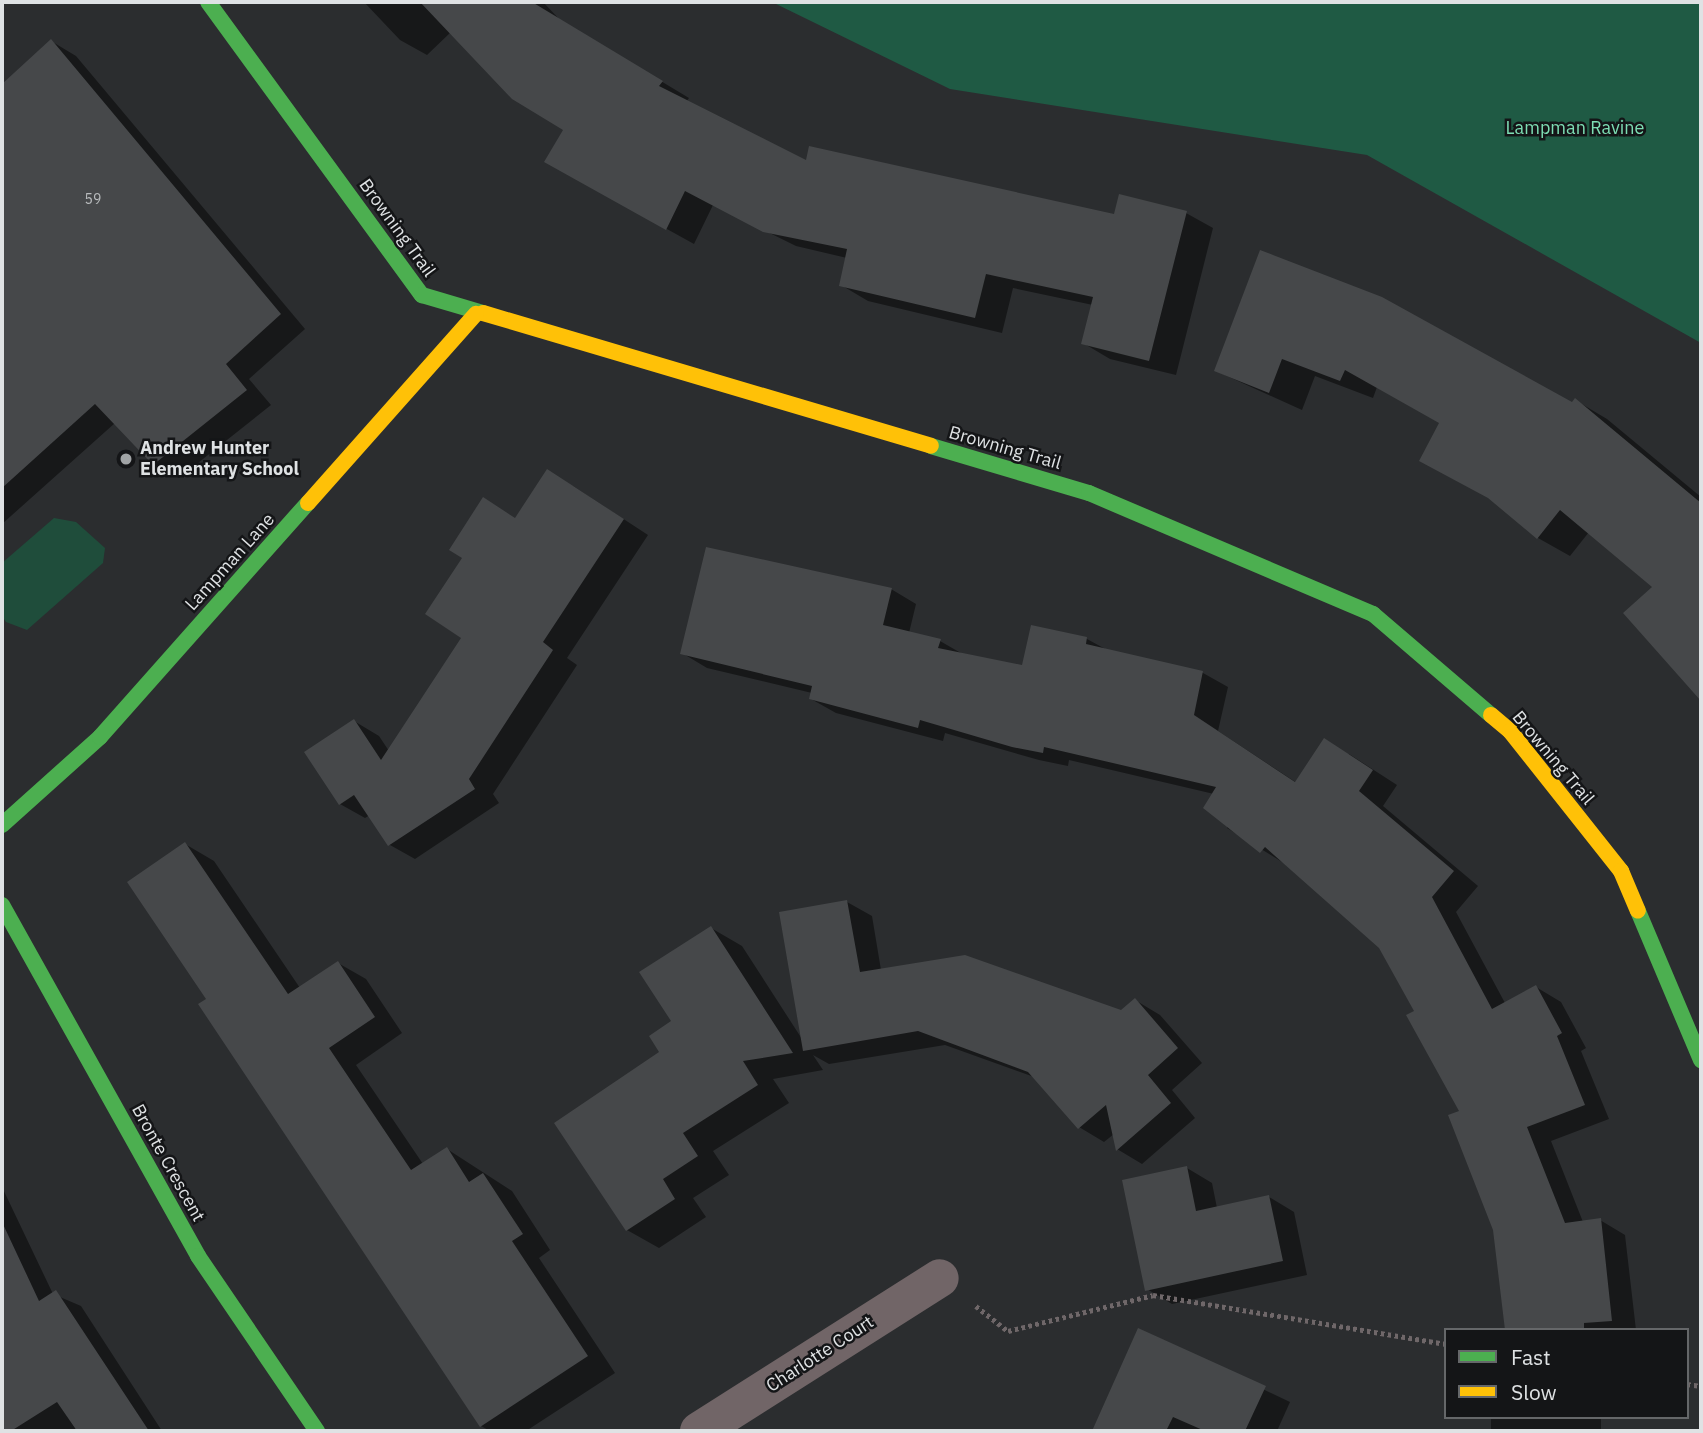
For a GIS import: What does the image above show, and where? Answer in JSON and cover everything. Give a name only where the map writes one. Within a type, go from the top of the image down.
[{"type":"street","name":"Browning Trail","points":[[208,2],[422,295],[476,314],[1089,492],[1373,614],[1510,732],[1621,871],[1701,1060]]},
{"type":"street","name":"Lampman Lane","points":[[2,825],[100,737],[476,314]]},
{"type":"street","name":"Bronte Crescent","points":[[2,905],[198,1256],[317,1431]]},
{"type":"street","name":"Charlotte Court","points":[[699,1431],[940,1278]]},
{"type":"path","points":[[940,1278],[1008,1331],[1153,1295],[1444,1344]]},
{"type":"green space","name":"Lampman Ravine","points":[[772,2],[1701,2],[1701,343],[1367,155],[950,89]]},
{"type":"green space","points":[[54,518],[76,522],[105,548],[103,563],[27,630],[6,622],[2,616],[2,563]]},
{"type":"building","points":[[420,2],[532,2],[663,81],[659,86],[806,160],[809,146],[1114,214],[1119,194],[1187,211],[1149,361],[1081,344],[1093,297],[986,274],[975,318],[839,286],[847,249],[763,232],[685,191],[666,230],[544,162],[563,130],[512,99]]},
{"type":"building","points":[[51,39],[281,314],[226,364],[247,390],[153,465],[95,404],[2,488],[2,84]]},
{"type":"building","points":[[1260,250],[1382,297],[1572,402],[1575,398],[1701,503],[1701,701],[1623,613],[1652,587],[1560,510],[1537,539],[1488,498],[1419,461],[1439,423],[1345,370],[1340,381],[1282,359],[1269,393],[1214,371]]},
{"type":"building","points":[[547,469],[624,519],[543,642],[553,650],[469,779],[475,789],[388,846],[354,795],[339,805],[304,752],[354,719],[381,760],[461,638],[425,614],[462,558],[449,550],[483,497],[515,518]]},
{"type":"building","points":[[706,547],[892,588],[883,625],[941,639],[938,648],[1022,665],[1031,625],[1087,637],[1086,644],[1203,671],[1194,715],[1295,782],[1324,738],[1373,770],[1359,791],[1454,871],[1432,897],[1492,1009],[1536,985],[1562,1033],[1557,1036],[1585,1105],[1527,1127],[1565,1223],[1601,1218],[1612,1321],[1584,1323],[1584,1328],[1505,1328],[1493,1230],[1448,1115],[1459,1111],[1406,1015],[1414,1011],[1379,948],[1265,847],[1260,853],[1203,808],[1216,787],[1044,747],[1043,753],[1012,747],[920,720],[918,728],[809,699],[812,686],[680,654]]},
{"type":"building","points":[[185,842],[288,994],[338,961],[375,1017],[329,1048],[411,1170],[447,1147],[469,1182],[483,1173],[523,1234],[512,1241],[588,1356],[480,1427],[198,1004],[206,999],[127,882]]},
{"type":"building","points":[[847,900],[860,972],[965,955],[1121,1010],[1135,998],[1178,1048],[1148,1075],[1171,1103],[1116,1151],[1106,1105],[1078,1129],[1028,1072],[918,1031],[803,1051],[779,912]]},
{"type":"building","points":[[711,926],[793,1053],[743,1061],[758,1085],[683,1133],[698,1156],[663,1179],[675,1199],[626,1231],[554,1123],[659,1052],[649,1036],[671,1021],[639,972]]},
{"type":"building","points":[[1187,1166],[1196,1211],[1269,1195],[1283,1261],[1145,1291],[1122,1180]]},
{"type":"building","points":[[2,1222],[39,1301],[56,1290],[149,1431],[77,1431],[57,1402],[11,1431],[2,1431]]},
{"type":"building","points":[[1138,1328],[1266,1386],[1245,1431],[1205,1431],[1173,1417],[1166,1431],[1092,1431]]},
{"type":"traffic: fast","points":[[208,2],[422,295],[483,313]]},
{"type":"traffic: fast","points":[[931,446],[1089,493],[1373,614],[1491,715]]},
{"type":"traffic: fast","points":[[2,825],[100,737],[308,503]]},
{"type":"traffic: fast","points":[[2,905],[198,1256],[317,1431]]},
{"type":"traffic: fast","points":[[1638,911],[1701,1060]]},
{"type":"traffic: slow","points":[[483,313],[931,446]]},
{"type":"traffic: slow","points":[[308,503],[476,314]]},
{"type":"traffic: slow","points":[[1491,715],[1510,731],[1621,871],[1638,911]]},
{"type":"place","name":"Andrew Hunter Elementary School","points":[[126,459]]}]
